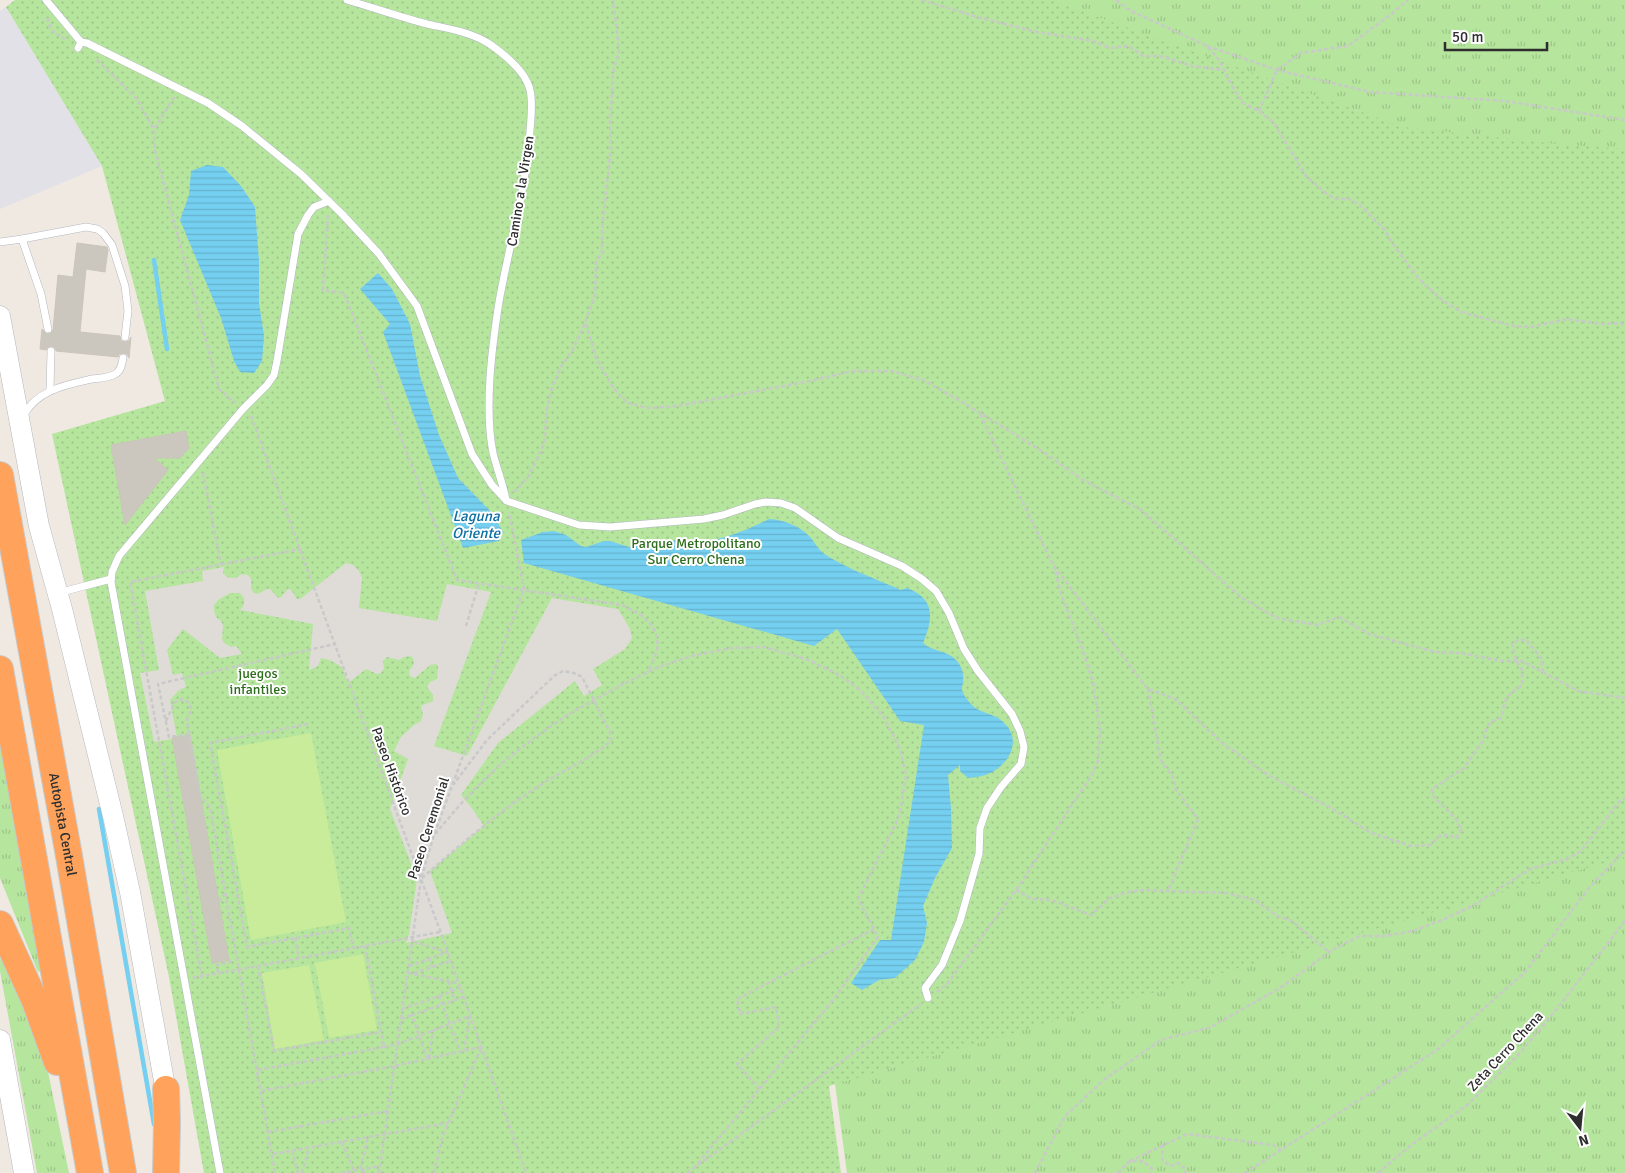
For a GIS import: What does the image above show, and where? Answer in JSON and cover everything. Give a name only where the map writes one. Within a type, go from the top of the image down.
[{"type":"highway","name":"Autopista Central","points":[[0,475],[69,856],[123,1173]]},
{"type":"highway","points":[[0,669],[90,1173]]},
{"type":"highway","points":[[0,924],[38,1009],[84,1140]]},
{"type":"highway","points":[[166,1089],[166,1173]]},
{"type":"main road","points":[[0,316],[39,526],[58,593],[130,892],[166,1089],[179,1173]]},
{"type":"main road","points":[[0,1040],[24,1173]]},
{"type":"lane","points":[[46,0],[80,45],[87,43],[131,64],[208,103],[242,126],[301,174],[379,254],[417,306],[472,454],[492,486],[507,501],[579,524],[610,527],[704,519],[723,515],[755,504],[781,502],[795,508],[838,538],[902,566],[936,591],[949,613],[964,649],[978,671],[1012,714],[1020,731],[1024,747],[1021,764],[987,808],[980,828],[979,854],[960,921],[942,965],[925,988],[928,998]]},
{"type":"lane","name":"Camino a la Virgen","points":[[347,0],[426,24],[468,34],[490,44],[523,75],[530,89],[531,114],[528,157],[517,220],[499,302],[490,378],[490,424],[493,453],[507,501]]},
{"type":"lane","points":[[220,1173],[111,579],[118,556],[274,375],[278,361],[298,234],[314,208],[329,201]]},
{"type":"lane","points":[[0,242],[86,227],[97,229],[107,236],[112,244],[127,294],[126,337]]},
{"type":"lane","points":[[22,239],[41,294],[48,329]]},
{"type":"lane","points":[[50,390],[51,351]]},
{"type":"lane","points":[[20,422],[29,406],[50,390],[68,384],[115,374],[121,368],[123,358]]},
{"type":"lane","points":[[58,593],[111,579]]},
{"type":"path","points":[[524,589],[507,501],[528,477],[544,444],[547,409],[552,386],[561,367],[572,351],[585,323],[595,294],[596,262],[602,252],[602,228],[612,148],[610,124],[613,73],[619,50],[613,0]]},
{"type":"path","points":[[922,0],[977,17],[1038,32],[1092,41],[1110,48],[1128,46],[1144,56],[1160,56],[1192,66],[1224,70]]},
{"type":"path","points":[[1116,0],[1130,11],[1207,46],[1277,70],[1370,92],[1506,100],[1625,120]]},
{"type":"path","points":[[1259,111],[1277,70],[1301,54],[1348,46],[1408,0]]},
{"type":"path","points":[[46,17],[52,31],[80,45],[137,99],[154,130],[179,89]]},
{"type":"path","points":[[1207,46],[1219,60],[1243,103],[1259,111],[1274,123],[1306,176],[1327,194],[1336,198],[1349,199],[1361,206],[1384,229],[1395,248],[1418,279],[1442,300],[1461,312],[1514,326],[1531,327],[1567,319],[1625,325]]},
{"type":"path","name":"Paseo Histórico","points":[[154,130],[155,151],[219,389],[252,417],[451,961],[526,1173]]},
{"type":"path","points":[[329,201],[323,290],[344,293],[457,580],[622,604],[638,612],[649,622],[657,635],[657,651],[648,672]]},
{"type":"path","points":[[585,323],[596,358],[614,389],[626,402],[648,408],[677,406],[805,382],[854,370],[892,370],[923,380],[980,413],[1045,454],[1080,479],[1141,510],[1242,598],[1277,618],[1317,625],[1339,617],[1369,634],[1435,652],[1460,653],[1502,662],[1522,661],[1578,691],[1625,698]]},
{"type":"path","points":[[980,413],[1053,564],[1148,689],[1161,761],[1173,777],[1176,790],[1198,819],[1168,890]]},
{"type":"path","points":[[200,460],[221,565]]},
{"type":"path","points":[[202,977],[130,582],[301,549]]},
{"type":"path","points":[[466,626],[479,582]]},
{"type":"path","name":"Paseo Ceremonial","points":[[379,1173],[421,879],[451,788],[524,589]]},
{"type":"path","points":[[1148,689],[1175,699],[1222,743],[1268,775],[1331,808],[1371,833],[1411,846],[1430,845],[1440,836],[1448,835],[1456,838],[1462,829],[1454,817],[1432,796],[1432,789],[1464,768],[1483,741],[1487,726],[1501,718],[1504,700],[1522,686],[1522,670],[1516,660],[1512,644],[1518,640],[1526,640],[1541,658],[1543,672]]},
{"type":"path","points":[[190,734],[169,737],[158,684],[335,644]]},
{"type":"path","points":[[434,836],[473,791],[502,763],[539,733],[569,714],[659,666],[691,656],[731,648],[764,648],[806,659],[841,676],[861,691],[878,709],[900,749],[906,776],[899,817],[858,899],[878,937],[834,1000],[694,1168]]},
{"type":"path","points":[[421,879],[505,809],[611,742],[611,734],[582,677],[563,670],[554,676],[488,740],[451,788]]},
{"type":"path","points":[[166,721],[175,702],[183,699],[187,701],[191,709],[187,720],[200,796],[210,807],[275,1173]]},
{"type":"path","points":[[308,724],[210,743],[247,946],[349,928],[353,948]]},
{"type":"path","points":[[1035,1173],[1065,1116],[1104,1079],[1161,1040],[1211,1027],[1280,988],[1329,952],[1360,936],[1385,936],[1413,931],[1474,905],[1530,869],[1567,860],[1581,851],[1619,802],[1625,798]]},
{"type":"path","points":[[1245,1173],[1437,1050],[1525,972],[1588,889],[1625,852]]},
{"type":"path","points":[[1016,890],[1032,899],[1052,900],[1092,915],[1110,898],[1129,892],[1168,890],[1226,893],[1255,900],[1277,916],[1292,921],[1329,952]]},
{"type":"path","points":[[219,902],[226,892]]},
{"type":"path","name":"Zeta Cerro Chena","points":[[1378,1173],[1466,1106],[1518,1056],[1590,968],[1625,921]]},
{"type":"path","points":[[760,1089],[737,1064],[779,1027],[776,1007],[740,1014],[737,999],[874,929]]},
{"type":"path","points":[[184,980],[440,932]]},
{"type":"path","points":[[295,938],[299,958]]},
{"type":"path","points":[[412,941],[447,952]]},
{"type":"path","points":[[365,946],[384,1047]]},
{"type":"path","points":[[409,966],[447,952]]},
{"type":"path","points":[[429,958],[432,968]]},
{"type":"path","points":[[218,973],[217,965],[230,962],[230,960]]},
{"type":"path","points":[[413,974],[451,961]]},
{"type":"path","points":[[258,966],[274,1051],[381,1032]]},
{"type":"path","points":[[408,973],[458,983]]},
{"type":"path","points":[[448,981],[455,1000]]},
{"type":"path","points":[[402,1009],[460,988]]},
{"type":"path","points":[[439,996],[460,1052]]},
{"type":"path","points":[[401,1019],[464,997]]},
{"type":"path","points":[[412,1016],[428,1058]]},
{"type":"path","points":[[258,1070],[398,1044],[470,1016]]},
{"type":"path","points":[[464,1050],[470,1016]]},
{"type":"path","points":[[428,1058],[433,1030]]},
{"type":"path","points":[[261,1091],[394,1066],[481,1047]]},
{"type":"path","points":[[434,1173],[443,1135],[481,1047]]},
{"type":"path","points":[[268,1132],[388,1111]]},
{"type":"path","points":[[272,1154],[448,1123]]},
{"type":"path","points":[[1118,1173],[1130,1162],[1163,1144],[1187,1134],[1273,1145],[1281,1150]]},
{"type":"path","points":[[365,1173],[361,1169],[361,1165],[368,1137]]},
{"type":"path","points":[[342,1142],[354,1171]]},
{"type":"path","points":[[1163,1144],[1162,1159],[1170,1166],[1178,1163],[1186,1170],[1185,1173]]},
{"type":"path","points":[[302,1173],[310,1147]]},
{"type":"path","points":[[292,1150],[298,1173]]},
{"type":"path","points":[[1130,1162],[1144,1161],[1152,1169],[1150,1173]]},
{"type":"path","points":[[341,1173],[380,1166]]},
{"type":"shaded area","points":[[6,7],[102,166],[0,209],[0,11]]},
{"type":"shaded area","points":[[346,563],[353,565],[359,571],[362,578],[359,608],[437,621],[447,584],[491,592],[434,746],[467,756],[552,598],[618,609],[630,629],[632,638],[625,649],[593,669],[602,685],[584,696],[575,681],[498,743],[461,795],[484,826],[430,871],[452,933],[406,943],[417,879],[390,809],[408,759],[394,751],[401,737],[421,721],[423,715],[421,706],[433,701],[433,695],[427,687],[430,682],[437,679],[438,666],[436,664],[430,665],[415,678],[410,676],[409,671],[414,664],[413,658],[410,656],[399,660],[387,657],[383,661],[384,668],[381,673],[377,674],[366,669],[348,683],[342,667],[330,660],[321,658],[318,666],[309,670],[313,624],[240,610],[244,605],[244,598],[240,593],[230,593],[218,600],[214,605],[214,611],[216,617],[223,625],[222,639],[224,643],[231,647],[236,646],[242,654],[220,658],[183,629],[167,650],[173,675],[182,673],[186,687],[179,690],[170,700],[177,738],[154,742],[140,673],[159,670],[145,591],[203,581],[202,571],[224,567],[223,573],[227,577],[236,578],[242,574],[248,575],[251,579],[251,589],[254,593],[258,594],[270,589],[278,598],[288,589],[291,590],[297,599],[300,599]]},
{"type":"green space","name":"Parque Metropolitano Sur Cerro Chena","points":[[15,0],[1051,0],[1403,127],[1558,144],[1625,149],[1625,857],[829,1086],[841,1173],[204,1173],[169,977],[52,434],[165,401],[102,166],[6,7]]},
{"type":"green space","name":"Parque Metropolitano Sur Cerro Chena","points":[[80,0],[1625,0],[1625,1173],[847,1173],[835,1084],[954,986]]},
{"type":"green space","points":[[311,733],[346,922],[251,940],[217,750]]},
{"type":"green space","points":[[0,744],[41,970],[38,972],[0,878]]},
{"type":"green space","points":[[363,954],[377,1030],[329,1038],[315,963]]},
{"type":"green space","points":[[0,959],[9,960],[42,1043],[69,1173],[37,1173],[0,971]]},
{"type":"green space","points":[[309,965],[324,1040],[275,1049],[262,973]]},
{"type":"water","points":[[207,165],[223,167],[241,186],[255,207],[259,261],[259,303],[264,336],[262,361],[254,373],[240,372],[234,361],[221,318],[180,220],[189,195],[191,171]]},
{"type":"water","name":"Laguna Oriente","points":[[378,273],[392,289],[410,324],[420,376],[439,435],[458,478],[493,514],[503,532],[499,541],[463,548],[383,332],[390,324],[360,289]]},
{"type":"water","points":[[769,519],[786,522],[797,527],[811,538],[823,553],[840,563],[901,590],[907,588],[923,598],[930,611],[930,618],[923,643],[948,654],[956,660],[962,670],[962,689],[966,698],[975,708],[1002,721],[1008,727],[1013,741],[1010,754],[1006,760],[991,773],[968,778],[960,771],[960,765],[948,775],[952,848],[935,878],[923,906],[927,923],[924,942],[915,960],[895,978],[879,980],[862,990],[851,983],[880,940],[891,940],[924,725],[900,721],[837,629],[814,646],[524,563],[521,540],[543,532],[554,531],[566,535],[581,546],[586,547],[610,541],[629,547],[660,540],[703,542],[743,531]]},
{"type":"building","points":[[77,243],[107,247],[108,250],[105,272],[86,269],[80,332],[120,336],[121,341],[125,342],[129,341],[131,337],[129,358],[127,354],[123,353],[119,354],[118,357],[56,351],[52,346],[46,350],[40,349],[42,329],[47,334],[53,330],[58,275],[73,277]]},
{"type":"building","points":[[186,431],[189,448],[180,458],[154,458],[168,470],[125,525],[111,445]]},
{"type":"building","points":[[190,735],[229,960],[212,963],[172,738]]},
{"type":"waterway","points":[[154,260],[167,349]]},
{"type":"waterway","points":[[99,809],[154,1124]]},
{"type":"park label","name":"juegos infantiles","points":[[258,682]]}]
